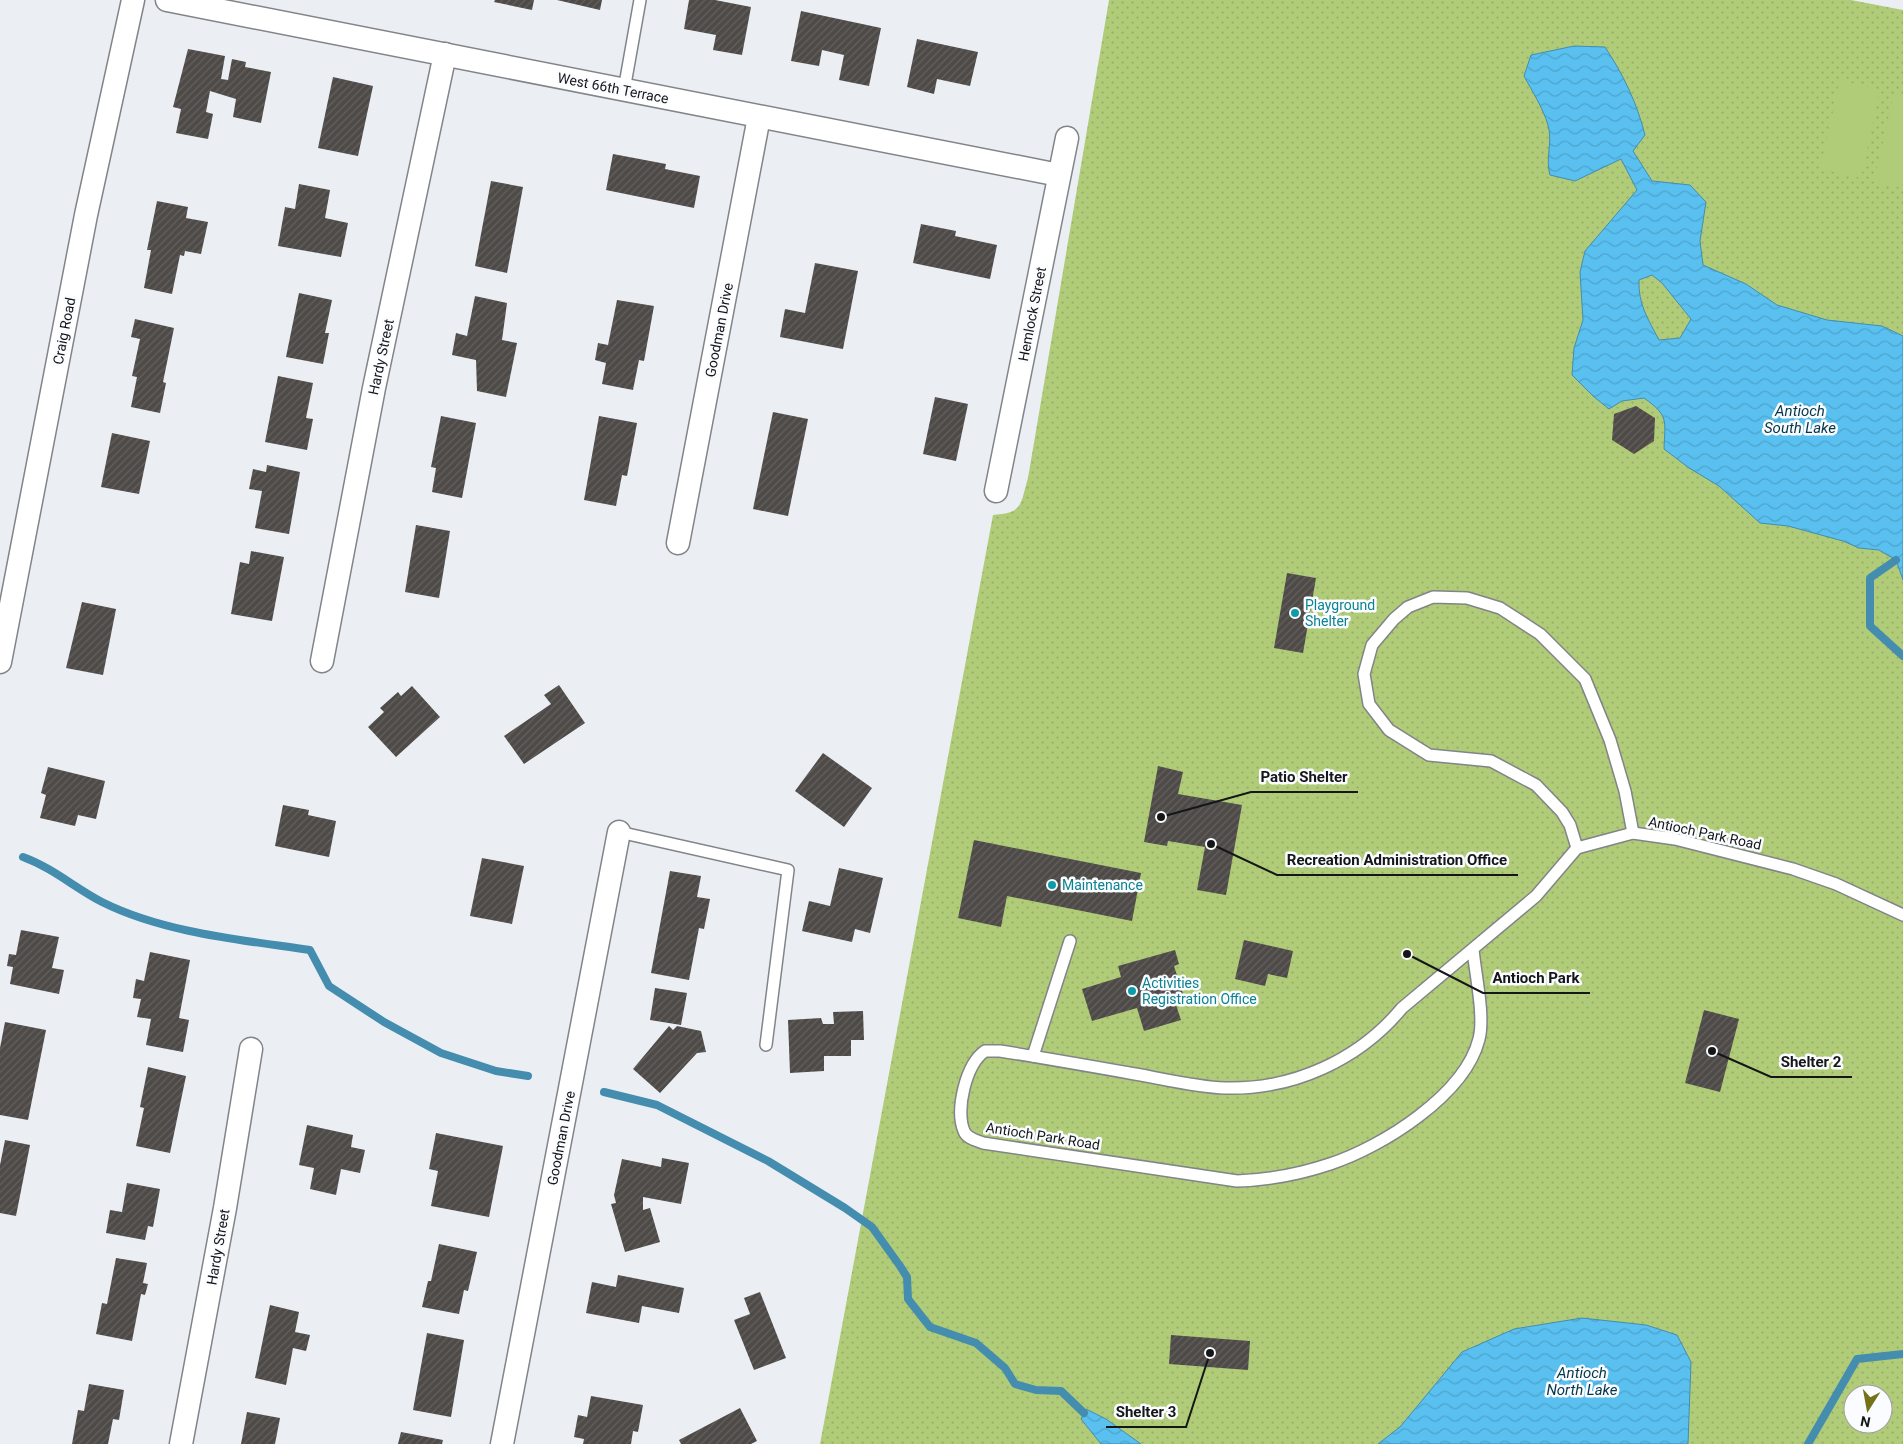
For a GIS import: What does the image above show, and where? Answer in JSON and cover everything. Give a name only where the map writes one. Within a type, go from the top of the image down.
[{"type":"street","name":"Craig Road","points":[[0,662],[86,216],[134,0]]},
{"type":"street","name":"West 66th Terrace","points":[[167,0],[1059,175]]},
{"type":"street","name":"Hardy Street","points":[[322,661],[374,388],[445,54]]},
{"type":"street","name":"Goodman Drive","points":[[678,543],[759,117]]},
{"type":"street","name":"Hemlock Street","points":[[996,490],[1067,138]]},
{"type":"street","name":"Goodman Drive","points":[[502,1444],[619,832]]},
{"type":"street","name":"Hardy Street","points":[[181,1444],[251,1049]]},
{"type":"lane","points":[[624,90],[640,0]]},
{"type":"lane","points":[[1577,848],[1570,825],[1562,812],[1536,785],[1491,761],[1429,755],[1389,730],[1369,704],[1364,674],[1372,645],[1394,618],[1408,606],[1433,597],[1467,598],[1500,608],[1540,634],[1585,679],[1610,740],[1625,791],[1633,833]]},
{"type":"lane","points":[[619,832],[788,870],[766,1045]]},
{"type":"lane","name":"Antioch Park Road","points":[[1473,949],[1481,1030],[1472,1060],[1464,1074],[1436,1104],[1403,1127],[1355,1154],[1331,1164],[1266,1180],[1237,1181],[983,1143],[969,1138],[963,1130],[962,1100],[970,1066],[976,1057],[984,1051],[991,1050],[1033,1056],[1225,1088],[1276,1083],[1307,1075],[1328,1066],[1366,1043],[1388,1024],[1402,1008],[1536,896],[1577,848],[1633,833],[1675,839],[1793,869],[1836,884],[1903,915]]},
{"type":"lane","points":[[1033,1056],[1070,941]]},
{"type":"green space","points":[[1109,0],[1851,0],[1903,10],[1903,1444],[820,1444],[993,515],[1010,512],[1016,509],[1022,501],[1028,478]]},
{"type":"green space","points":[[1840,80],[1880,90],[1861,178],[1820,169]]},
{"type":"green space","points":[[1894,93],[1903,95],[1903,188],[1874,182]]},
{"type":"water","name":"Antioch South Lake","points":[[1574,46],[1605,47],[1634,100],[1645,135],[1633,151],[1652,181],[1690,185],[1706,202],[1700,241],[1703,265],[1746,284],[1777,305],[1827,320],[1882,326],[1903,336],[1903,580],[1896,560],[1879,550],[1859,548],[1843,541],[1788,526],[1760,523],[1719,486],[1689,468],[1664,449],[1664,419],[1658,409],[1652,404],[1644,398],[1622,401],[1609,409],[1572,375],[1574,348],[1583,320],[1580,272],[1585,251],[1637,190],[1621,159],[1575,181],[1550,175],[1548,125],[1524,76],[1531,55]],"holes":[[[1652,275],[1662,283],[1691,319],[1680,338],[1659,340],[1642,304],[1639,280]]]},
{"type":"water","name":"Antioch North Lake","points":[[1582,1318],[1646,1325],[1677,1335],[1691,1362],[1688,1444],[1378,1444],[1400,1427],[1462,1352],[1514,1329]]},
{"type":"water","points":[[1086,1409],[1106,1419],[1141,1444],[1101,1444],[1081,1419]]},
{"type":"building","points":[[495,0],[534,0],[532,10],[494,2]]},
{"type":"building","points":[[557,0],[602,0],[600,10]]},
{"type":"building","points":[[689,0],[715,0],[751,7],[742,55],[713,50],[716,35],[684,29]]},
{"type":"building","points":[[801,11],[881,28],[869,86],[839,80],[844,55],[822,50],[819,66],[791,61]]},
{"type":"building","points":[[917,39],[978,52],[970,86],[937,79],[934,94],[907,87]]},
{"type":"building","points":[[188,49],[225,56],[221,79],[228,80],[232,59],[246,62],[245,67],[271,72],[261,123],[233,117],[236,99],[210,91],[206,112],[213,114],[208,139],[176,133],[181,109],[173,107]]},
{"type":"building","points":[[333,77],[373,86],[358,156],[318,148]]},
{"type":"building","points":[[613,154],[666,164],[665,169],[700,176],[694,208],[606,190]]},
{"type":"building","points":[[491,181],[523,187],[507,273],[475,266]]},
{"type":"building","points":[[299,184],[330,190],[325,218],[348,223],[341,257],[278,246],[285,207],[295,209]]},
{"type":"building","points":[[157,201],[188,207],[186,218],[208,222],[201,254],[185,251],[184,256],[180,255],[172,294],[144,288],[151,250],[147,250]]},
{"type":"building","points":[[921,224],[956,231],[955,236],[997,245],[990,279],[913,263]]},
{"type":"building","points":[[815,263],[858,271],[843,349],[780,337],[785,309],[805,313]]},
{"type":"building","points":[[299,293],[332,300],[325,333],[329,333],[323,364],[286,357]]},
{"type":"building","points":[[475,296],[507,303],[502,340],[517,343],[506,397],[477,391],[476,360],[452,355],[456,333],[467,336]]},
{"type":"building","points":[[617,300],[654,306],[644,361],[639,360],[633,390],[602,384],[606,363],[595,360],[598,343],[608,345]]},
{"type":"building","points":[[135,319],[174,328],[163,382],[166,383],[160,413],[131,407],[137,377],[132,376],[140,339],[131,337]]},
{"type":"building","points":[[278,376],[313,383],[306,418],[313,419],[307,450],[265,442]]},
{"type":"building","points":[[935,397],[968,404],[956,461],[923,454]]},
{"type":"building","points":[[1636,406],[1655,418],[1654,441],[1634,454],[1612,440],[1614,414]]},
{"type":"building","points":[[773,412],[808,419],[788,516],[753,509]]},
{"type":"building","points":[[441,416],[476,423],[462,498],[432,492],[436,468],[431,467]]},
{"type":"building","points":[[599,416],[637,423],[627,476],[622,475],[616,506],[584,500]]},
{"type":"building","points":[[112,433],[150,441],[139,494],[101,487]]},
{"type":"building","points":[[267,465],[300,472],[289,534],[255,528],[262,491],[249,489],[253,469],[266,472]]},
{"type":"building","points":[[416,525],[450,531],[439,598],[405,592]]},
{"type":"building","points":[[251,551],[284,557],[272,621],[231,614],[240,562],[249,564]]},
{"type":"building","name":"Playground Shelter","points":[[1287,573],[1316,578],[1303,653],[1274,648]]},
{"type":"building","points":[[82,602],[116,609],[103,675],[66,668]]},
{"type":"building","points":[[559,685],[585,723],[524,764],[504,736],[551,704],[544,695]]},
{"type":"building","points":[[412,686],[440,717],[396,757],[368,727],[384,712],[380,708],[398,692],[401,696]]},
{"type":"building","points":[[823,753],[872,788],[844,827],[795,791]]},
{"type":"building","points":[[1158,766],[1183,772],[1178,794],[1242,805],[1226,895],[1197,890],[1205,847],[1168,841],[1167,846],[1144,842]]},
{"type":"building","points":[[48,767],[105,781],[96,819],[78,815],[75,826],[40,818],[46,795],[41,793]]},
{"type":"building","points":[[283,805],[309,810],[308,815],[336,821],[329,857],[275,846]]},
{"type":"building","name":"Maintenance","points":[[974,840],[1141,873],[1132,921],[1007,896],[1001,927],[958,918]]},
{"type":"building","points":[[482,858],[524,866],[512,924],[470,916]]},
{"type":"building","points":[[839,868],[883,878],[870,933],[855,929],[852,942],[802,931],[809,901],[830,906]]},
{"type":"building","points":[[670,871],[701,876],[697,897],[710,899],[704,929],[699,928],[689,980],[651,973]]},
{"type":"building","points":[[21,930],[59,937],[52,968],[64,970],[59,994],[10,984],[13,967],[7,966],[9,954],[16,955]]},
{"type":"building","points":[[1244,940],[1293,951],[1287,978],[1268,974],[1265,986],[1235,979]]},
{"type":"building","name":"Activities Registration Office","points":[[1175,950],[1179,964],[1174,966],[1183,994],[1173,996],[1181,1020],[1144,1031],[1137,1008],[1092,1021],[1082,989],[1121,977],[1118,966]]},
{"type":"building","points":[[150,952],[190,960],[179,1018],[189,1020],[183,1052],[146,1045],[151,1019],[137,1017],[141,999],[133,998],[136,979],[144,981]]},
{"type":"building","points":[[655,988],[687,993],[681,1025],[650,1020]]},
{"type":"building","points":[[1704,1010],[1739,1019],[1720,1092],[1685,1083]]},
{"type":"building","points":[[863,1011],[864,1040],[851,1040],[851,1056],[824,1056],[824,1071],[790,1073],[788,1020],[821,1018],[823,1024],[834,1024],[833,1012]]},
{"type":"building","points":[[5,1022],[46,1030],[28,1120],[0,1115],[0,1048]]},
{"type":"building","points":[[669,1026],[673,1030],[677,1026],[701,1031],[706,1052],[697,1053],[660,1093],[633,1069]]},
{"type":"building","points":[[148,1067],[186,1076],[170,1153],[136,1146],[144,1108],[140,1107]]},
{"type":"building","points":[[307,1125],[353,1135],[351,1147],[365,1150],[360,1173],[341,1169],[336,1195],[310,1189],[314,1168],[299,1165]]},
{"type":"building","points":[[436,1133],[503,1146],[489,1217],[431,1206],[438,1171],[429,1169]]},
{"type":"building","points":[[5,1140],[30,1145],[16,1216],[0,1213],[0,1165]]},
{"type":"building","points":[[662,1158],[689,1163],[681,1204],[643,1197],[643,1210],[650,1208],[660,1242],[625,1252],[611,1204],[616,1203],[614,1195],[622,1159],[661,1167]]},
{"type":"building","points":[[127,1183],[160,1189],[153,1227],[148,1226],[145,1240],[106,1233],[110,1210],[122,1212]]},
{"type":"building","points":[[439,1244],[477,1252],[468,1291],[464,1290],[459,1314],[422,1307],[428,1281],[431,1281]]},
{"type":"building","points":[[116,1258],[147,1263],[143,1283],[148,1284],[145,1295],[141,1294],[132,1341],[96,1334],[102,1303],[107,1304]]},
{"type":"building","points":[[618,1275],[684,1288],[679,1313],[642,1306],[639,1323],[586,1313],[592,1282],[616,1287]]},
{"type":"building","points":[[760,1292],[786,1358],[754,1370],[734,1320],[750,1314],[744,1298]]},
{"type":"building","points":[[270,1305],[299,1312],[295,1332],[310,1335],[306,1351],[293,1348],[286,1385],[255,1378]]},
{"type":"building","points":[[427,1333],[464,1340],[451,1417],[413,1410]]},
{"type":"building","points":[[1171,1335],[1250,1341],[1248,1370],[1169,1364]]},
{"type":"building","points":[[89,1384],[124,1390],[119,1420],[113,1419],[108,1444],[72,1444],[78,1410],[84,1411]]},
{"type":"building","points":[[591,1396],[643,1405],[638,1432],[633,1431],[631,1444],[583,1444],[584,1439],[574,1437],[578,1415],[587,1417]]},
{"type":"building","points":[[740,1408],[757,1441],[751,1444],[681,1444],[679,1440]]},
{"type":"building","points":[[247,1412],[280,1418],[275,1444],[241,1444]]},
{"type":"building","points":[[401,1432],[443,1440],[442,1444],[398,1444]]},
{"type":"waterway","points":[[1896,560],[1870,578],[1870,626],[1903,656]]},
{"type":"waterway","points":[[23,857],[54,872],[102,902],[126,913],[204,934],[310,950],[329,986],[384,1022],[441,1053],[496,1071],[528,1076]]},
{"type":"waterway","points":[[604,1092],[657,1105],[768,1161],[845,1208],[872,1227],[900,1266],[907,1277],[908,1299],[930,1327],[976,1343],[1005,1368],[1015,1384],[1036,1390],[1061,1391],[1084,1413]]},
{"type":"waterway","points":[[1808,1444],[1857,1359],[1903,1354]]},
{"type":"place","name":"Playground Shelter","points":[[1295,613]]},
{"type":"place","name":"Patio Shelter","points":[[1161,817]]},
{"type":"place","name":"Recreation Administration Office","points":[[1211,844]]},
{"type":"place","name":"Maintenance","points":[[1052,885]]},
{"type":"place","name":"Antioch Park","points":[[1407,954]]},
{"type":"place","name":"Activities Registration Office","points":[[1132,991]]},
{"type":"place","name":"Shelter 2","points":[[1712,1051]]},
{"type":"place","name":"Shelter 3","points":[[1210,1353]]}]
